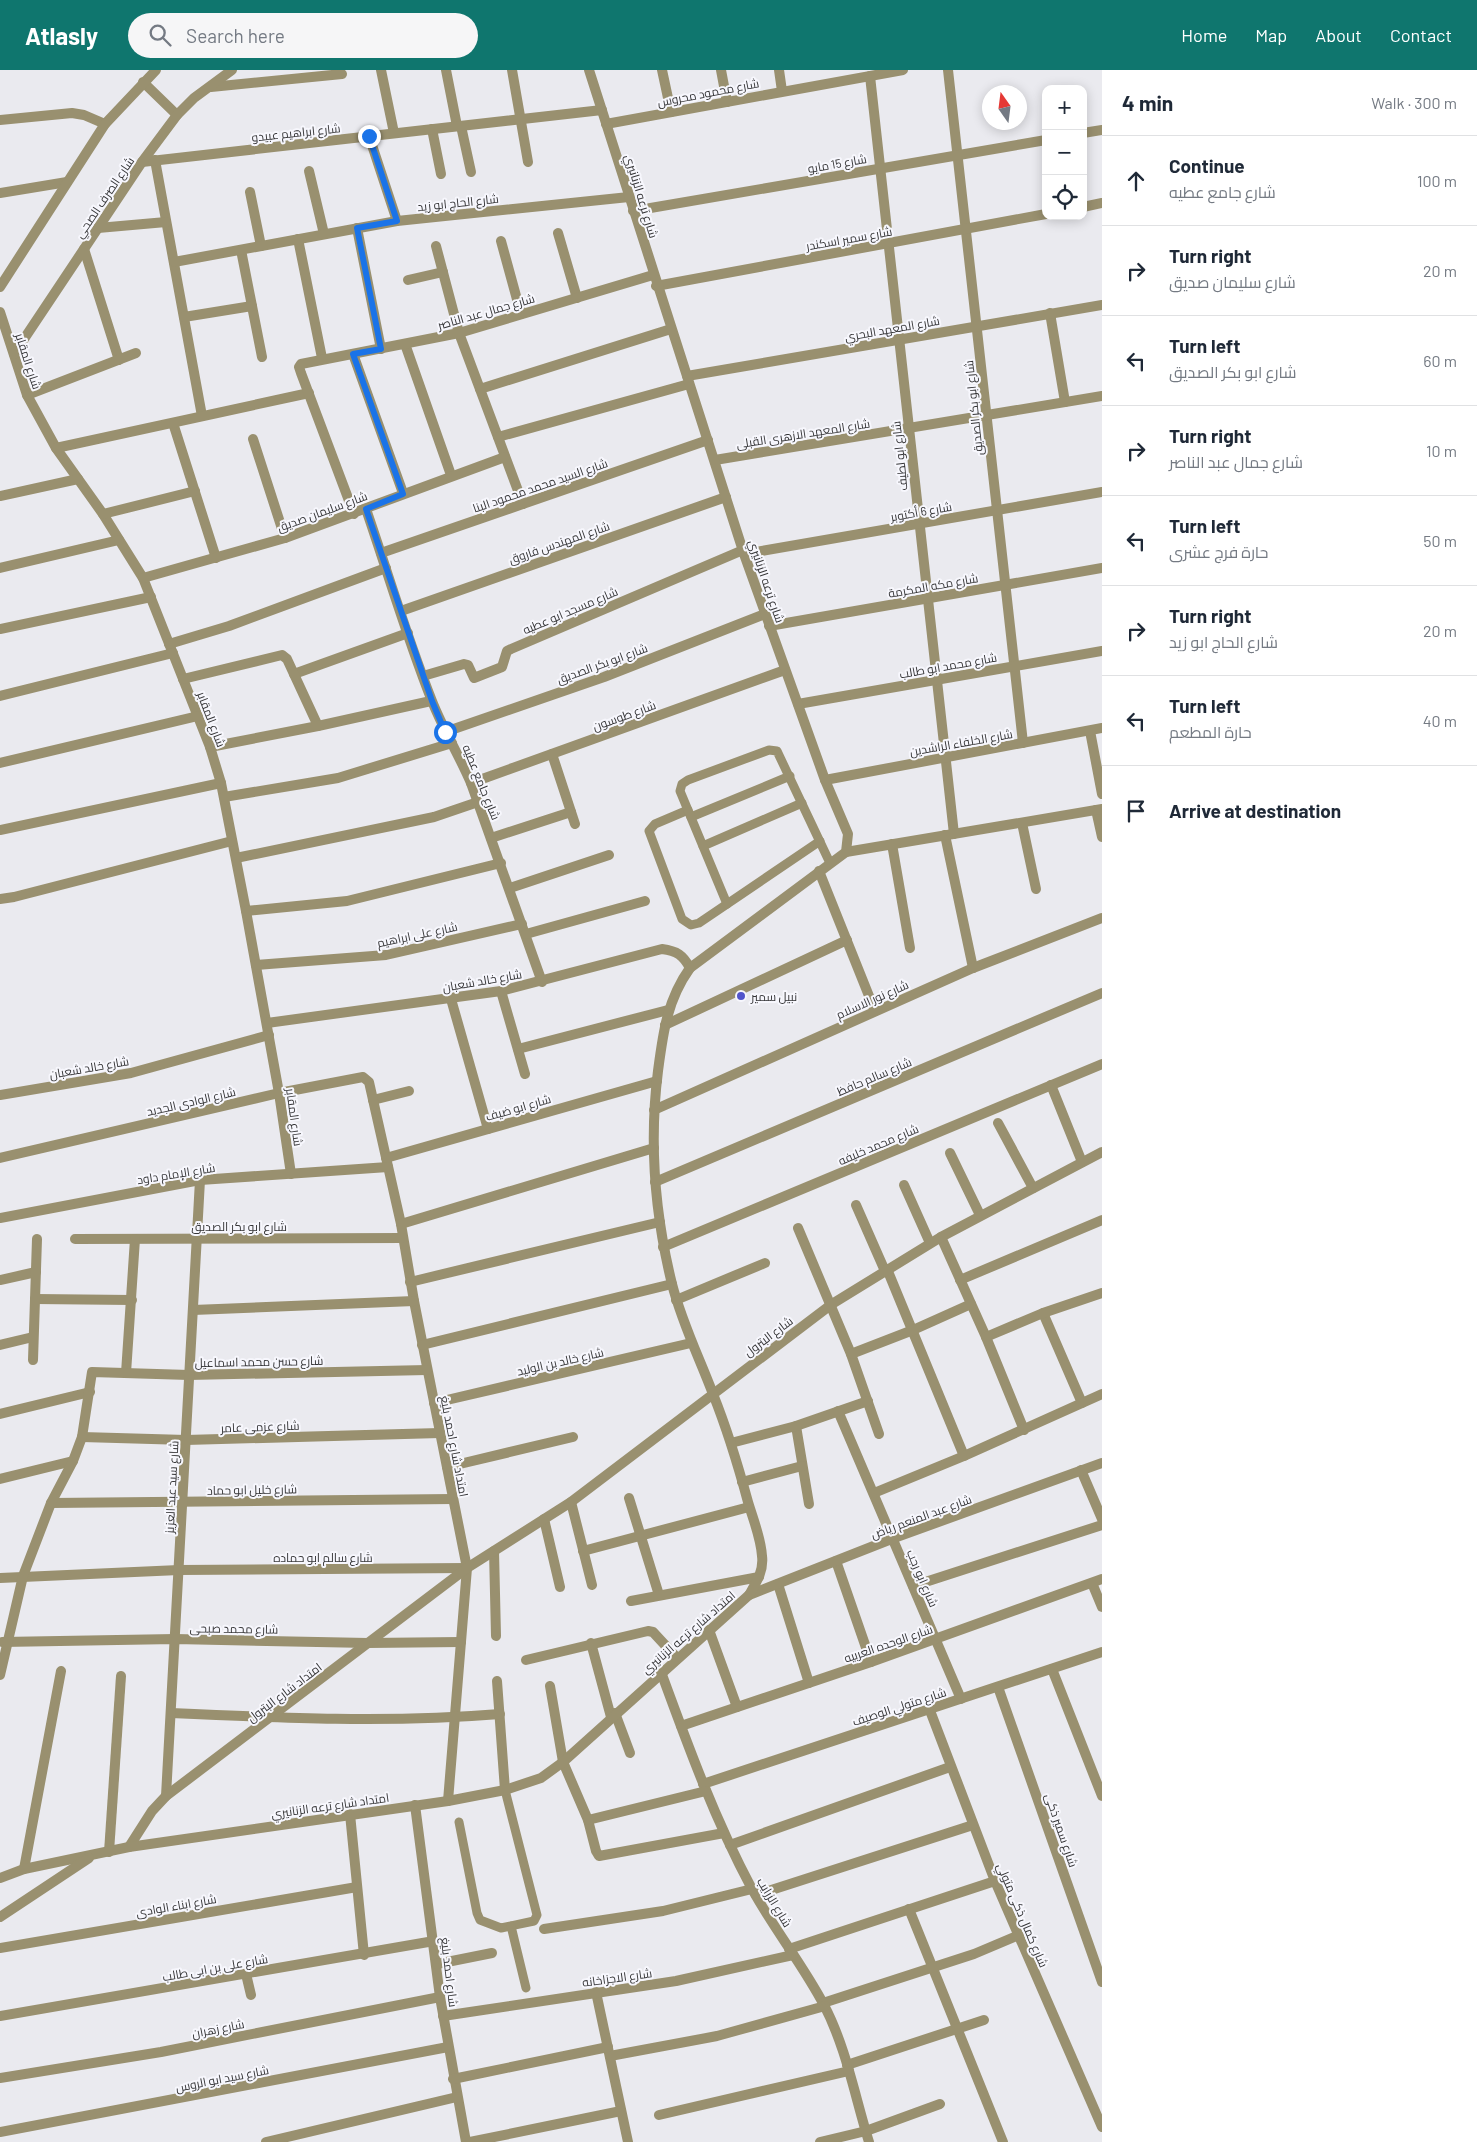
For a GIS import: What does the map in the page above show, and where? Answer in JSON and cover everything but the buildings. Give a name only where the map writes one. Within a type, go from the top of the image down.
[{"type":"street","points":[[0,287],[105,124],[156,70]]},
{"type":"street","name":"شارع الصرف الصحي","points":[[14,354],[142,162],[177,115],[232,70]]},
{"type":"street","points":[[382,70],[394,133]]},
{"type":"street","points":[[446,70],[471,172]]},
{"type":"street","points":[[512,70],[528,162]]},
{"type":"street","name":"شارع ترعه الزنانيري","points":[[589,70],[656,286],[769,626],[825,780],[848,834],[846,852]]},
{"type":"street","points":[[662,70],[671,112]]},
{"type":"street","points":[[720,70],[727,102]]},
{"type":"street","points":[[778,70],[782,91]]},
{"type":"street","name":"شارع محمود محروس","points":[[606,124],[727,102],[856,74],[870,76],[903,70]]},
{"type":"street","name":"شارع ابو بكر الصديق","points":[[948,70],[1023,743]]},
{"type":"street","points":[[210,87],[342,74]]},
{"type":"street","name":"شارع ابو لطيف","points":[[870,76],[945,758],[949,835],[973,968]]},
{"type":"street","points":[[143,82],[177,115]]},
{"type":"street","name":"شارع ابراهيم عبيدو","points":[[142,162],[602,110]]},
{"type":"street","points":[[0,120],[72,113],[90,116],[105,124]]},
{"type":"street","points":[[432,129],[441,174]]},
{"type":"street","points":[[1087,132],[1102,130]]},
{"type":"street","points":[[369,136],[397,221]]},
{"type":"street","name":"شارع 15 مايو","points":[[633,211],[1042,141]]},
{"type":"street","points":[[155,160],[202,416]]},
{"type":"street","points":[[309,171],[324,234]]},
{"type":"street","points":[[0,193],[67,182]]},
{"type":"street","points":[[250,192],[261,246]]},
{"type":"street","name":"شارع الحاج ابو زيد","points":[[174,262],[397,221],[629,197]]},
{"type":"street","points":[[1087,206],[1102,203]]},
{"type":"street","name":"شارع سمير اسكندر","points":[[656,286],[1042,215]]},
{"type":"street","points":[[98,228],[166,222]]},
{"type":"street","points":[[357,228],[381,349]]},
{"type":"street","points":[[558,233],[577,298]]},
{"type":"street","points":[[298,239],[322,358]]},
{"type":"street","points":[[501,241],[521,314]]},
{"type":"street","points":[[436,246],[458,334],[523,504]]},
{"type":"street","points":[[84,249],[119,360]]},
{"type":"street","points":[[241,250],[262,357]]},
{"type":"street","points":[[408,280],[443,272]]},
{"type":"street","name":"شارع جمال عبد الناصر","points":[[309,393],[299,367],[306,361],[458,334],[653,275]]},
{"type":"street","name":"شارع المعهد البحري","points":[[498,437],[688,380],[899,339],[1102,305]]},
{"type":"street","points":[[184,317],[252,306]]},
{"type":"street","name":"شارع المقابر","points":[[0,312],[27,395],[56,448],[103,514],[143,578],[210,747],[221,783],[246,911],[279,1093],[290,1174]]},
{"type":"street","points":[[1050,314],[1065,402]]},
{"type":"street","points":[[480,389],[671,329]]},
{"type":"street","points":[[405,344],[451,476]]},
{"type":"street","points":[[27,395],[136,354]]},
{"type":"street","points":[[353,354],[403,494]]},
{"type":"street","points":[[56,448],[309,393],[354,514]]},
{"type":"street","name":"شارع المعهد الازهرى القبلى","points":[[714,460],[1102,396]]},
{"type":"street","points":[[173,423],[216,558]]},
{"type":"street","points":[[253,439],[285,538]]},
{"type":"street","name":"شارع السيد محمد محمود البنا","points":[[381,553],[708,440]]},
{"type":"street","name":"شارع سليمان صديق","points":[[143,578],[285,538],[505,457]]},
{"type":"street","points":[[0,496],[78,479]]},
{"type":"street","points":[[103,514],[194,491]]},
{"type":"street","name":"شارع 6 أكتوبر","points":[[744,552],[1102,492]]},
{"type":"street","name":"شارع المهندس فاروق","points":[[401,611],[726,497]]},
{"type":"street","name":"شارع جامع عطيه","points":[[366,509],[432,701],[445,732],[459,754],[471,783],[542,982]]},
{"type":"street","points":[[0,568],[119,540]]},
{"type":"street","name":"شارع مسجد ابو عطيه","points":[[423,676],[464,664],[468,665],[474,678],[499,669],[504,664],[506,651],[744,552]]},
{"type":"street","points":[[0,696],[171,648],[386,568]]},
{"type":"street","name":"شارع مكه المكرمة","points":[[769,626],[1102,568]]},
{"type":"street","points":[[0,629],[150,597]]},
{"type":"street","name":"شارع ابو بكر الصديق","points":[[445,732],[604,677],[765,614]]},
{"type":"street","points":[[294,674],[408,633]]},
{"type":"street","name":"شارع محمد ابو طالب","points":[[798,704],[1102,651]]},
{"type":"street","points":[[183,679],[279,655],[287,659],[318,726]]},
{"type":"street","name":"شارع طوسون","points":[[471,783],[785,670]]},
{"type":"street","points":[[210,747],[432,701]]},
{"type":"street","points":[[0,763],[198,716]]},
{"type":"street","name":"شارع الخلفاء الراشدين","points":[[825,780],[1102,728]]},
{"type":"street","points":[[1090,731],[1102,794]]},
{"type":"street","points":[[224,797],[338,778],[452,743]]},
{"type":"street","points":[[552,754],[575,824]]},
{"type":"street","points":[[0,830],[221,783]]},
{"type":"street","points":[[236,858],[434,817],[478,802]]},
{"type":"street","points":[[664,1025],[678,984],[690,968],[846,852],[1099,810],[1102,837]]},
{"type":"street","points":[[491,838],[571,812]]},
{"type":"street","points":[[1022,822],[1036,889]]},
{"type":"street","points":[[0,899],[232,841]]},
{"type":"street","points":[[892,844],[910,948]]},
{"type":"street","points":[[510,888],[609,855]]},
{"type":"street","points":[[246,911],[347,901],[501,863]]},
{"type":"street","points":[[819,871],[875,1011]]},
{"type":"street","name":"شارع على ابراهيم","points":[[256,965],[386,955],[524,929],[645,901]]},
{"type":"street","name":"شارع نور الاسلام","points":[[654,1110],[973,968],[1102,918]]},
{"type":"street","points":[[664,1025],[847,940]]},
{"type":"street","name":"شارع خالد شعبان","points":[[266,1023],[502,991],[662,949],[674,950],[684,957],[690,968]]},
{"type":"street","points":[[502,991],[525,1074]]},
{"type":"street","name":"شارع سالم حافظ","points":[[655,1182],[1102,993]]},
{"type":"street","points":[[451,999],[488,1129]]},
{"type":"street","points":[[518,1049],[668,1010]]},
{"type":"street","name":"امتداد شارع ترعه الزنانيري","points":[[0,1878],[24,1869],[129,1847],[448,1801],[506,1790],[541,1778],[564,1762],[613,1715],[749,1595],[760,1577],[762,1556],[731,1443],[713,1394],[691,1344],[676,1300],[660,1222],[655,1182],[654,1110],[664,1025]]},
{"type":"street","name":"شارع خالد شعبان","points":[[0,1095],[131,1072],[269,1035]]},
{"type":"street","name":"شارع محمد خليفه","points":[[664,1247],[1102,1064]]},
{"type":"street","name":"شارع الوادى الجديد","points":[[0,1158],[279,1093],[363,1077],[369,1082],[373,1100]]},
{"type":"street","name":"شارع ابو ضيف","points":[[387,1162],[488,1129],[657,1081]]},
{"type":"street","points":[[1051,1085],[1082,1162]]},
{"type":"street","points":[[373,1100],[409,1091]]},
{"type":"street","name":"امتداد شارع احمد بليغ","points":[[373,1100],[401,1224],[422,1345],[467,1568],[448,1801]]},
{"type":"street","points":[[998,1123],[1033,1188]]},
{"type":"street","points":[[401,1224],[654,1148]]},
{"type":"street","name":"شارع البترول","points":[[467,1568],[571,1502],[832,1304],[930,1243],[1102,1152]]},
{"type":"street","points":[[950,1153],[980,1215]]},
{"type":"street","name":"شارع الإمام داود","points":[[0,1218],[200,1180],[290,1174],[387,1162]]},
{"type":"street","name":"شارع سيد عبد العزيز","points":[[166,1796],[200,1180]]},
{"type":"street","points":[[904,1185],[930,1243]]},
{"type":"street","points":[[856,1205],[913,1330],[964,1456]]},
{"type":"street","points":[[960,1280],[1102,1220]]},
{"type":"street","points":[[410,1282],[660,1222]]},
{"type":"street","points":[[798,1228],[832,1304],[879,1434]]},
{"type":"street","points":[[941,1237],[972,1304],[1024,1430]]},
{"type":"street","name":"شارع ابو بكر الصديق","points":[[75,1239],[403,1238]]},
{"type":"street","points":[[32,1360],[37,1239]]},
{"type":"street","points":[[126,1373],[135,1239]]},
{"type":"street","points":[[676,1300],[765,1263]]},
{"type":"street","points":[[0,1280],[36,1272]]},
{"type":"street","points":[[422,1345],[672,1284]]},
{"type":"street","points":[[986,1337],[1042,1314],[1101,1295]]},
{"type":"street","points":[[35,1299],[132,1300]]},
{"type":"street","points":[[193,1310],[414,1301]]},
{"type":"street","points":[[851,1354],[972,1304]]},
{"type":"street","points":[[1042,1314],[1082,1403]]},
{"type":"street","points":[[0,1344],[33,1337]]},
{"type":"street","name":"شارع خالد بن الوليد","points":[[434,1403],[691,1344]]},
{"type":"street","name":"شارع حسن محمد اسماعيل","points":[[90,1392],[92,1372],[189,1375],[427,1370]]},
{"type":"street","points":[[0,1414],[90,1392],[82,1437],[73,1461],[51,1503],[23,1576],[4,1642],[0,1676]]},
{"type":"street","points":[[874,1493],[1024,1430],[1102,1394]]},
{"type":"street","points":[[731,1443],[796,1426],[868,1401]]},
{"type":"street","name":"شارع ابو رجب","points":[[838,1411],[894,1538],[961,1699]]},
{"type":"street","points":[[796,1426],[809,1504]]},
{"type":"street","name":"شارع عزمى عامر","points":[[82,1437],[186,1440],[440,1433]]},
{"type":"street","points":[[447,1467],[574,1437]]},
{"type":"street","points":[[0,1479],[73,1461]]},
{"type":"street","name":"شارع عبد المنعم رياض","points":[[749,1595],[894,1538],[1102,1463]]},
{"type":"street","points":[[742,1482],[802,1466]]},
{"type":"street","points":[[1081,1470],[1102,1519]]},
{"type":"street","points":[[629,1498],[660,1596]]},
{"type":"street","name":"شارع خليل ابو حماد","points":[[51,1503],[453,1499]]},
{"type":"street","points":[[571,1502],[592,1585]]},
{"type":"street","points":[[583,1551],[749,1507]]},
{"type":"street","points":[[544,1519],[560,1588]]},
{"type":"street","points":[[913,1586],[1102,1525]]},
{"type":"street","points":[[494,1551],[496,1636]]},
{"type":"street","points":[[836,1561],[871,1662]]},
{"type":"street","name":"شارع سالم ابو حماده","points":[[0,1578],[179,1570],[467,1568]]},
{"type":"street","name":"امتداد شارع البترول","points":[[129,1847],[152,1811],[166,1796],[467,1568]]},
{"type":"street","points":[[631,1601],[760,1577]]},
{"type":"street","points":[[1097,1581],[1102,1606]]},
{"type":"street","name":"شارع الوحده العربيه","points":[[681,1726],[936,1640],[1097,1581]]},
{"type":"street","points":[[778,1584],[809,1683]]},
{"type":"street","points":[[709,1630],[737,1707]]},
{"type":"street","points":[[526,1660],[590,1643],[648,1631],[654,1632],[678,1658]]},
{"type":"street","name":"شارع محمد صبحى","points":[[4,1642],[175,1639],[368,1643],[461,1642]]},
{"type":"street","points":[[590,1643],[613,1715],[630,1753]]},
{"type":"street","name":"شارع متولي الوصيف","points":[[588,1820],[705,1788],[929,1708],[1102,1652]]},
{"type":"street","points":[[1052,1669],[1102,1796]]},
{"type":"street","points":[[24,1869],[62,1671]]},
{"type":"street","name":"شارع الزرايب","points":[[661,1672],[724,1833],[754,1892],[824,2005],[848,2068],[869,2142]]},
{"type":"street","points":[[109,1852],[121,1676]]},
{"type":"street","points":[[497,1681],[506,1790]]},
{"type":"street","points":[[550,1686],[564,1762],[588,1820],[596,1854],[602,1857],[724,1833]]},
{"type":"street","name":"شارع سمير ذكى","points":[[998,1687],[1102,1982]]},
{"type":"street","name":"شارع كمال ذكى متولي","points":[[929,1708],[995,1881],[1102,2127]]},
{"type":"street","points":[[171,1713],[270,1718],[455,1718],[500,1714]]},
{"type":"street","points":[[730,1845],[950,1767]]},
{"type":"street","name":"شارع احمد بليغ","points":[[414,1805],[443,2016],[457,2097],[468,2142]]},
{"type":"street","points":[[350,1814],[364,1955]]},
{"type":"street","points":[[544,1929],[663,1911],[754,1892],[973,1825]]},
{"type":"street","name":"امتداد شارع ترعه الزنانيري","points":[[0,1917],[94,1855]]},
{"type":"street","name":"شارع الاجزاخانه","points":[[443,2016],[676,1981],[791,1952],[909,1909],[995,1881]]},
{"type":"street","name":"شارع ابناء الوادى","points":[[0,1948],[357,1887]]},
{"type":"street","points":[[909,1909],[1003,2142]]},
{"type":"street","points":[[454,2079],[609,2052],[717,2036],[824,2005],[1018,1935]]},
{"type":"street","name":"شارع على بن ابى طالب","points":[[0,2016],[364,1955],[434,1941]]},
{"type":"street","points":[[437,1964],[492,1953]]},
{"type":"street","points":[[246,1974],[251,1995]]},
{"type":"street","points":[[596,1992],[628,2142]]},
{"type":"street","name":"شارع زهران","points":[[0,2078],[161,2052],[440,1996]]},
{"type":"street","points":[[660,2115],[848,2068],[984,2020]]},
{"type":"street","name":"شارع سيد ابو الروس","points":[[0,2132],[448,2047]]},
{"type":"street","points":[[266,2142],[457,2097]]},
{"type":"street","points":[[820,2142],[866,2131],[940,2104]]},
{"type":"street","points":[[468,2142],[622,2111]]},
{"type":"lane","points":[[727,904],[680,791],[684,782],[768,750],[780,754],[830,863]]},
{"type":"lane","points":[[790,776],[690,814],[655,824],[649,831],[682,919],[688,924],[695,925],[820,841]]},
{"type":"lane","points":[[703,846],[802,803]]},
{"type":"lane","points":[[459,1822],[478,1917],[494,1927],[534,1921],[537,1915],[506,1790]]},
{"type":"lane","points":[[510,1926],[526,1988]]},
{"type":"place","name":"نبيل سمير","points":[[741,996]]},
{"type":"route","points":[[369,136],[397,221],[357,228],[381,349],[353,354],[403,494],[366,509],[423,676],[445,732]]}]
